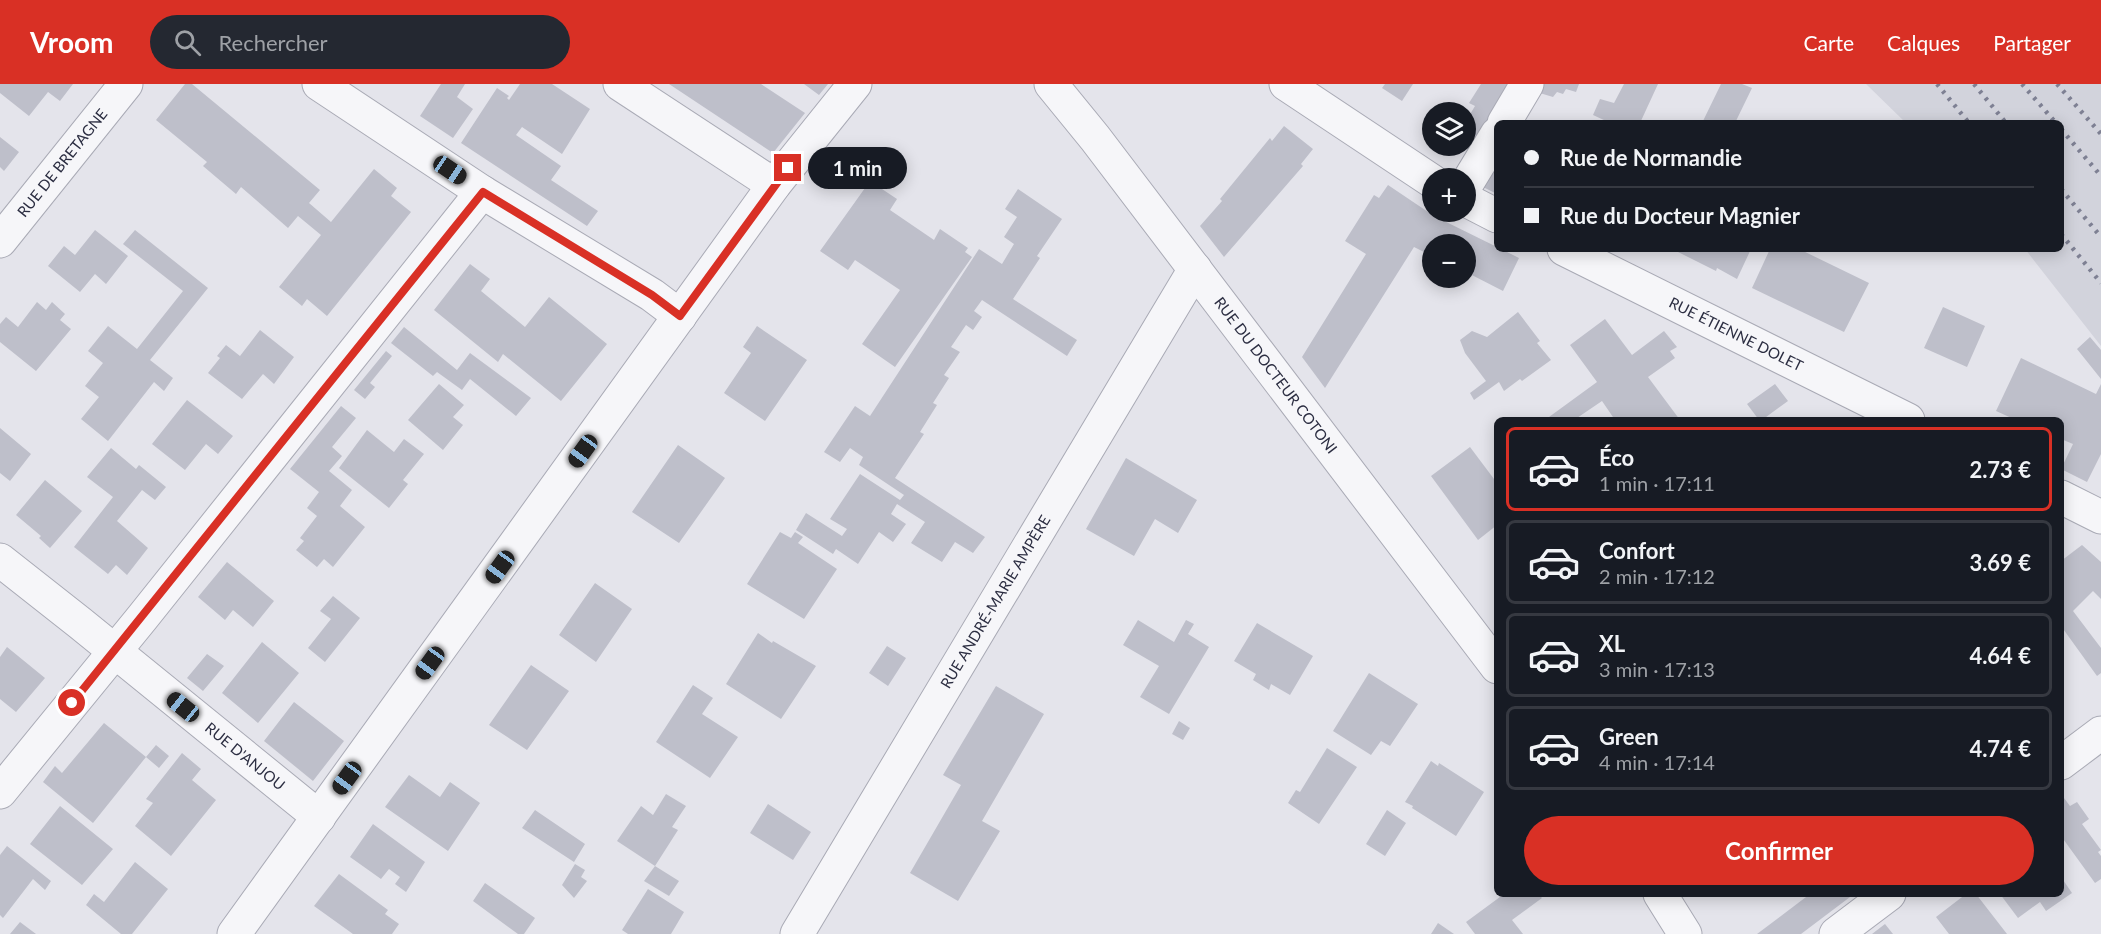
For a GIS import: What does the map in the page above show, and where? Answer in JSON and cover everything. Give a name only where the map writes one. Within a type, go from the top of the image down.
[{"type":"street","name":"RUE DE BRETAGNE","points":[[0,241],[126,84]]},
{"type":"street","points":[[319,84],[483,192],[652,295],[680,316]]},
{"type":"street","points":[[620,84],[774,185]]},
{"type":"street","points":[[234,934],[774,185],[855,84]]},
{"type":"street","name":"RUE DU DOCTEUR COTONI","points":[[1051,84],[1095,138],[1494,663]]},
{"type":"street","points":[[1286,84],[1422,174]]},
{"type":"street","points":[[1506,120],[1527,84]]},
{"type":"street","points":[[1476,169],[1494,139]]},
{"type":"street","points":[[0,792],[483,192]]},
{"type":"street","points":[[1476,205],[1494,214]]},
{"type":"street","name":"RUE ÉTIENNE DOLET","points":[[1570,252],[1902,417]]},
{"type":"street","name":"RUE ANDRÉ-MARIE AMPÈRE","points":[[797,934],[1195,269]]},
{"type":"street","points":[[2064,498],[2101,517]]},
{"type":"street","name":"RUE D'ANJOU","points":[[0,560],[319,817]]},
{"type":"street","points":[[2064,761],[2101,733]]},
{"type":"street","points":[[1662,897],[1685,934]]},
{"type":"street","points":[[1836,934],[1885,897]]},
{"type":"shaded area","points":[[1866,84],[2101,84],[2101,346],[2027,252],[2064,252],[2064,120],[1903,120]]},
{"type":"building","points":[[0,84],[73,84],[60,101],[48,92],[29,116],[0,93]]},
{"type":"building","points":[[185,84],[192,84],[320,190],[309,203],[331,222],[374,169],[397,188],[391,196],[411,212],[327,316],[307,299],[302,306],[279,287],[321,235],[298,216],[288,228],[241,187],[236,194],[203,166],[207,162],[156,120]]},
{"type":"building","points":[[441,84],[465,84],[457,97],[473,109],[453,138],[420,116]]},
{"type":"building","points":[[520,84],[552,84],[590,109],[562,154],[522,127],[516,135],[561,166],[551,180],[598,211],[587,226],[461,143],[497,88],[509,96],[507,98],[509,100]]},
{"type":"building","points":[[669,84],[761,84],[805,113],[773,153]]},
{"type":"building","points":[[804,84],[828,84],[819,95]]},
{"type":"building","points":[[1385,84],[1413,84],[1402,101],[1382,88]]},
{"type":"building","points":[[1481,84],[1517,84],[1494,120],[1478,146],[1476,145],[1476,102],[1470,102]]},
{"type":"building","points":[[1537,84],[1579,84],[1576,92],[1566,89],[1563,94],[1557,92],[1553,97],[1533,91]]},
{"type":"building","points":[[1624,84],[1658,84],[1641,120],[1604,120],[1593,115],[1600,99],[1614,103]]},
{"type":"building","points":[[1721,84],[1742,84],[1752,88],[1736,120],[1703,120]]},
{"type":"building","points":[[1284,126],[1313,149],[1301,164],[1303,166],[1224,257],[1200,226],[1270,138],[1272,141]]},
{"type":"building","points":[[0,137],[19,152],[4,171],[0,167]]},
{"type":"building","points":[[1494,161],[1494,192],[1477,184]]},
{"type":"building","points":[[870,181],[897,199],[890,210],[934,240],[940,229],[968,248],[965,252],[972,257],[895,367],[862,344],[900,290],[855,260],[848,270],[820,251]]},
{"type":"building","points":[[1388,185],[1422,208],[1422,222],[1446,222],[1471,234],[1422,234],[1422,251],[1414,247],[1325,388],[1302,357],[1366,254],[1345,241],[1374,195],[1379,198]]},
{"type":"building","points":[[1018,189],[1062,219],[1037,256],[1040,258],[1013,299],[1077,340],[1067,356],[982,300],[974,311],[982,317],[973,330],[966,325],[951,347],[960,352],[944,375],[949,378],[933,403],[937,405],[920,432],[924,434],[895,478],[985,537],[973,553],[955,542],[942,562],[911,543],[925,522],[897,504],[891,514],[906,524],[893,542],[879,532],[858,564],[836,549],[833,554],[796,530],[806,513],[842,536],[847,529],[830,519],[860,474],[900,500],[904,495],[859,465],[863,457],[850,448],[840,462],[824,452],[855,406],[870,416],[979,249],[1002,264],[1014,244],[1004,237],[1017,217],[1005,209]]},
{"type":"building","points":[[95,230],[128,256],[106,284],[95,274],[80,292],[48,266],[64,246],[75,255]]},
{"type":"building","points":[[135,230],[208,288],[150,360],[173,378],[164,391],[154,382],[108,441],[81,419],[99,397],[85,386],[103,363],[88,351],[108,326],[137,349],[183,291],[123,244]]},
{"type":"building","points":[[1476,237],[1494,246],[1494,252],[1507,252],[1519,258],[1503,291],[1476,277]]},
{"type":"building","points":[[1678,252],[1750,252],[1737,279],[1717,268],[1716,271]]},
{"type":"building","points":[[1769,252],[1805,252],[1869,283],[1844,332],[1752,288]]},
{"type":"building","points":[[470,264],[490,279],[481,291],[525,327],[549,297],[607,344],[561,401],[503,354],[498,362],[434,310]]},
{"type":"building","points":[[37,302],[46,310],[52,302],[65,314],[60,320],[71,329],[36,371],[0,342],[0,324],[6,317],[18,327]]},
{"type":"building","points":[[1943,307],[1985,326],[1967,367],[1924,348]]},
{"type":"building","points":[[1518,312],[1540,341],[1537,343],[1551,360],[1504,391],[1499,382],[1474,400],[1470,393],[1486,381],[1465,353],[1460,340],[1472,331],[1487,337]]},
{"type":"building","points":[[1605,319],[1632,355],[1664,331],[1677,347],[1670,351],[1675,358],[1648,377],[1678,417],[1613,417],[1602,401],[1578,417],[1549,417],[1597,382],[1570,345]]},
{"type":"building","points":[[757,326],[807,360],[765,421],[724,393],[751,353],[743,347]]},
{"type":"building","points":[[404,327],[457,370],[470,353],[531,398],[516,416],[470,379],[462,390],[437,372],[433,376],[391,343]]},
{"type":"building","points":[[260,330],[294,357],[274,384],[263,374],[242,399],[208,373],[220,358],[217,356],[226,345],[240,356]]},
{"type":"building","points":[[2090,337],[2101,350],[2101,379],[2077,349]]},
{"type":"building","points":[[386,351],[392,356],[370,383],[375,387],[365,399],[354,390]]},
{"type":"building","points":[[2021,358],[2096,394],[2101,384],[2101,454],[2087,482],[2064,470],[2064,463],[2073,444],[2064,440],[2064,417],[2009,417],[1996,411]]},
{"type":"building","points":[[439,384],[464,405],[453,417],[463,425],[443,450],[408,420]]},
{"type":"building","points":[[1775,384],[1788,401],[1766,417],[1757,417],[1747,404]]},
{"type":"building","points":[[187,400],[233,436],[218,454],[206,444],[185,470],[152,444]]},
{"type":"building","points":[[341,406],[356,418],[332,447],[342,456],[329,471],[352,490],[340,506],[365,527],[333,567],[324,559],[317,567],[296,550],[304,541],[300,538],[317,516],[307,508],[319,492],[290,469]]},
{"type":"building","points":[[0,428],[31,454],[10,481],[0,473]]},
{"type":"building","points":[[367,430],[394,452],[404,439],[424,454],[403,480],[408,484],[389,508],[339,468]]},
{"type":"building","points":[[678,445],[725,478],[679,543],[632,512]]},
{"type":"building","points":[[1470,447],[1494,479],[1494,527],[1478,540],[1431,476]]},
{"type":"building","points":[[111,448],[136,469],[139,465],[166,487],[155,500],[142,490],[117,521],[148,548],[127,575],[116,565],[108,574],[74,547],[113,497],[87,477]]},
{"type":"building","points":[[1126,458],[1197,500],[1178,533],[1155,519],[1134,556],[1086,529]]},
{"type":"building","points":[[45,480],[82,511],[50,548],[39,538],[41,536],[16,515]]},
{"type":"building","points":[[780,532],[791,538],[795,532],[803,537],[798,543],[837,569],[804,619],[747,584]]},
{"type":"building","points":[[2082,545],[2101,562],[2101,599],[2093,591],[2073,611],[2101,648],[2101,673],[2097,676],[2064,630],[2064,559]]},
{"type":"building","points":[[227,562],[274,601],[253,627],[233,610],[225,620],[198,597]]},
{"type":"building","points":[[595,583],[632,609],[596,662],[559,635]]},
{"type":"building","points":[[333,596],[360,618],[325,662],[308,648],[331,619],[320,611]]},
{"type":"building","points":[[1138,620],[1174,642],[1186,620],[1194,624],[1188,634],[1209,647],[1169,714],[1140,697],[1159,666],[1123,645]]},
{"type":"building","points":[[1257,623],[1313,656],[1290,695],[1271,684],[1269,690],[1253,680],[1256,674],[1234,661]]},
{"type":"building","points":[[758,633],[816,666],[781,719],[726,684]]},
{"type":"building","points":[[262,642],[299,673],[258,723],[222,693]]},
{"type":"building","points":[[887,646],[906,658],[888,686],[869,673]]},
{"type":"building","points":[[7,647],[45,678],[16,712],[0,699],[0,657]]},
{"type":"building","points":[[207,654],[224,666],[203,691],[187,678]]},
{"type":"building","points":[[531,665],[569,691],[527,750],[489,725]]},
{"type":"building","points":[[1369,673],[1418,704],[1390,746],[1381,741],[1371,755],[1333,731]]},
{"type":"building","points":[[693,685],[713,698],[702,714],[738,737],[710,778],[656,742]]},
{"type":"building","points":[[996,686],[1044,714],[982,821],[1000,831],[958,901],[910,873],[961,785],[943,775]]},
{"type":"building","points":[[294,702],[344,741],[313,781],[264,741]]},
{"type":"building","points":[[1179,721],[1190,728],[1183,740],[1172,734]]},
{"type":"building","points":[[104,723],[146,757],[93,823],[43,782],[55,766],[62,773]]},
{"type":"building","points":[[156,745],[169,756],[159,768],[146,757]]},
{"type":"building","points":[[1327,748],[1357,767],[1319,824],[1288,803],[1296,790],[1300,792]]},
{"type":"building","points":[[182,753],[201,769],[192,780],[216,800],[171,856],[135,826],[153,803],[146,799]]},
{"type":"building","points":[[1431,761],[1438,766],[1439,763],[1484,792],[1456,836],[1405,802]]},
{"type":"building","points":[[409,775],[440,797],[450,782],[480,803],[448,851],[385,807]]},
{"type":"building","points":[[666,794],[686,806],[672,827],[678,830],[655,866],[617,841],[641,806],[653,815]]},
{"type":"building","points":[[2064,798],[2070,806],[2077,802],[2089,819],[2082,824],[2101,850],[2098,852],[2101,856],[2101,879],[2095,883],[2064,840]]},
{"type":"building","points":[[768,804],[811,832],[793,860],[750,833]]},
{"type":"building","points":[[60,806],[113,849],[82,885],[30,844]]},
{"type":"building","points":[[535,810],[585,844],[574,862],[522,828]]},
{"type":"building","points":[[1387,810],[1406,823],[1385,856],[1366,844]]},
{"type":"building","points":[[373,824],[425,862],[406,892],[395,884],[400,877],[389,869],[381,879],[350,857]]},
{"type":"building","points":[[7,846],[51,881],[45,890],[33,879],[3,918],[0,915],[0,855]]},
{"type":"building","points":[[135,862],[168,889],[132,934],[121,934],[86,905],[94,894],[104,902]]},
{"type":"building","points":[[575,864],[585,870],[581,877],[587,881],[574,898],[562,885]]},
{"type":"building","points":[[655,866],[679,881],[669,896],[644,881]]},
{"type":"building","points":[[339,874],[388,910],[385,914],[399,924],[392,934],[353,934],[314,906]]},
{"type":"building","points":[[2064,881],[2072,893],[2046,911],[2040,902],[2018,918],[2002,897],[2064,897]]},
{"type":"building","points":[[485,883],[535,918],[524,934],[518,934],[473,901]]},
{"type":"building","points":[[648,889],[684,912],[671,934],[628,934],[622,930]]},
{"type":"building","points":[[1500,897],[1542,898],[1512,920],[1523,934],[1475,934],[1466,922]]},
{"type":"building","points":[[1806,897],[1850,897],[1801,934],[1757,934]]},
{"type":"building","points":[[1962,897],[1978,897],[2007,934],[1949,934],[1936,917]]},
{"type":"building","points":[[20,922],[36,934],[10,934]]},
{"type":"building","points":[[1438,923],[1454,934],[1431,934]]},
{"type":"building","points":[[1885,924],[1893,934],[1872,934]]},
{"type":"railway","points":[[1937,84],[1967,120]]},
{"type":"railway","points":[[1974,84],[2004,120]]},
{"type":"railway","points":[[2022,84],[2053,120]]},
{"type":"railway","points":[[2057,84],[2101,134]]},
{"type":"railway","points":[[2064,133],[2101,176]]},
{"type":"railway","points":[[2064,193],[2101,237]]},
{"type":"railway","points":[[2064,238],[2101,283]]},
{"type":"route","points":[[72,703],[483,192],[652,295],[680,316],[788,168]]}]
